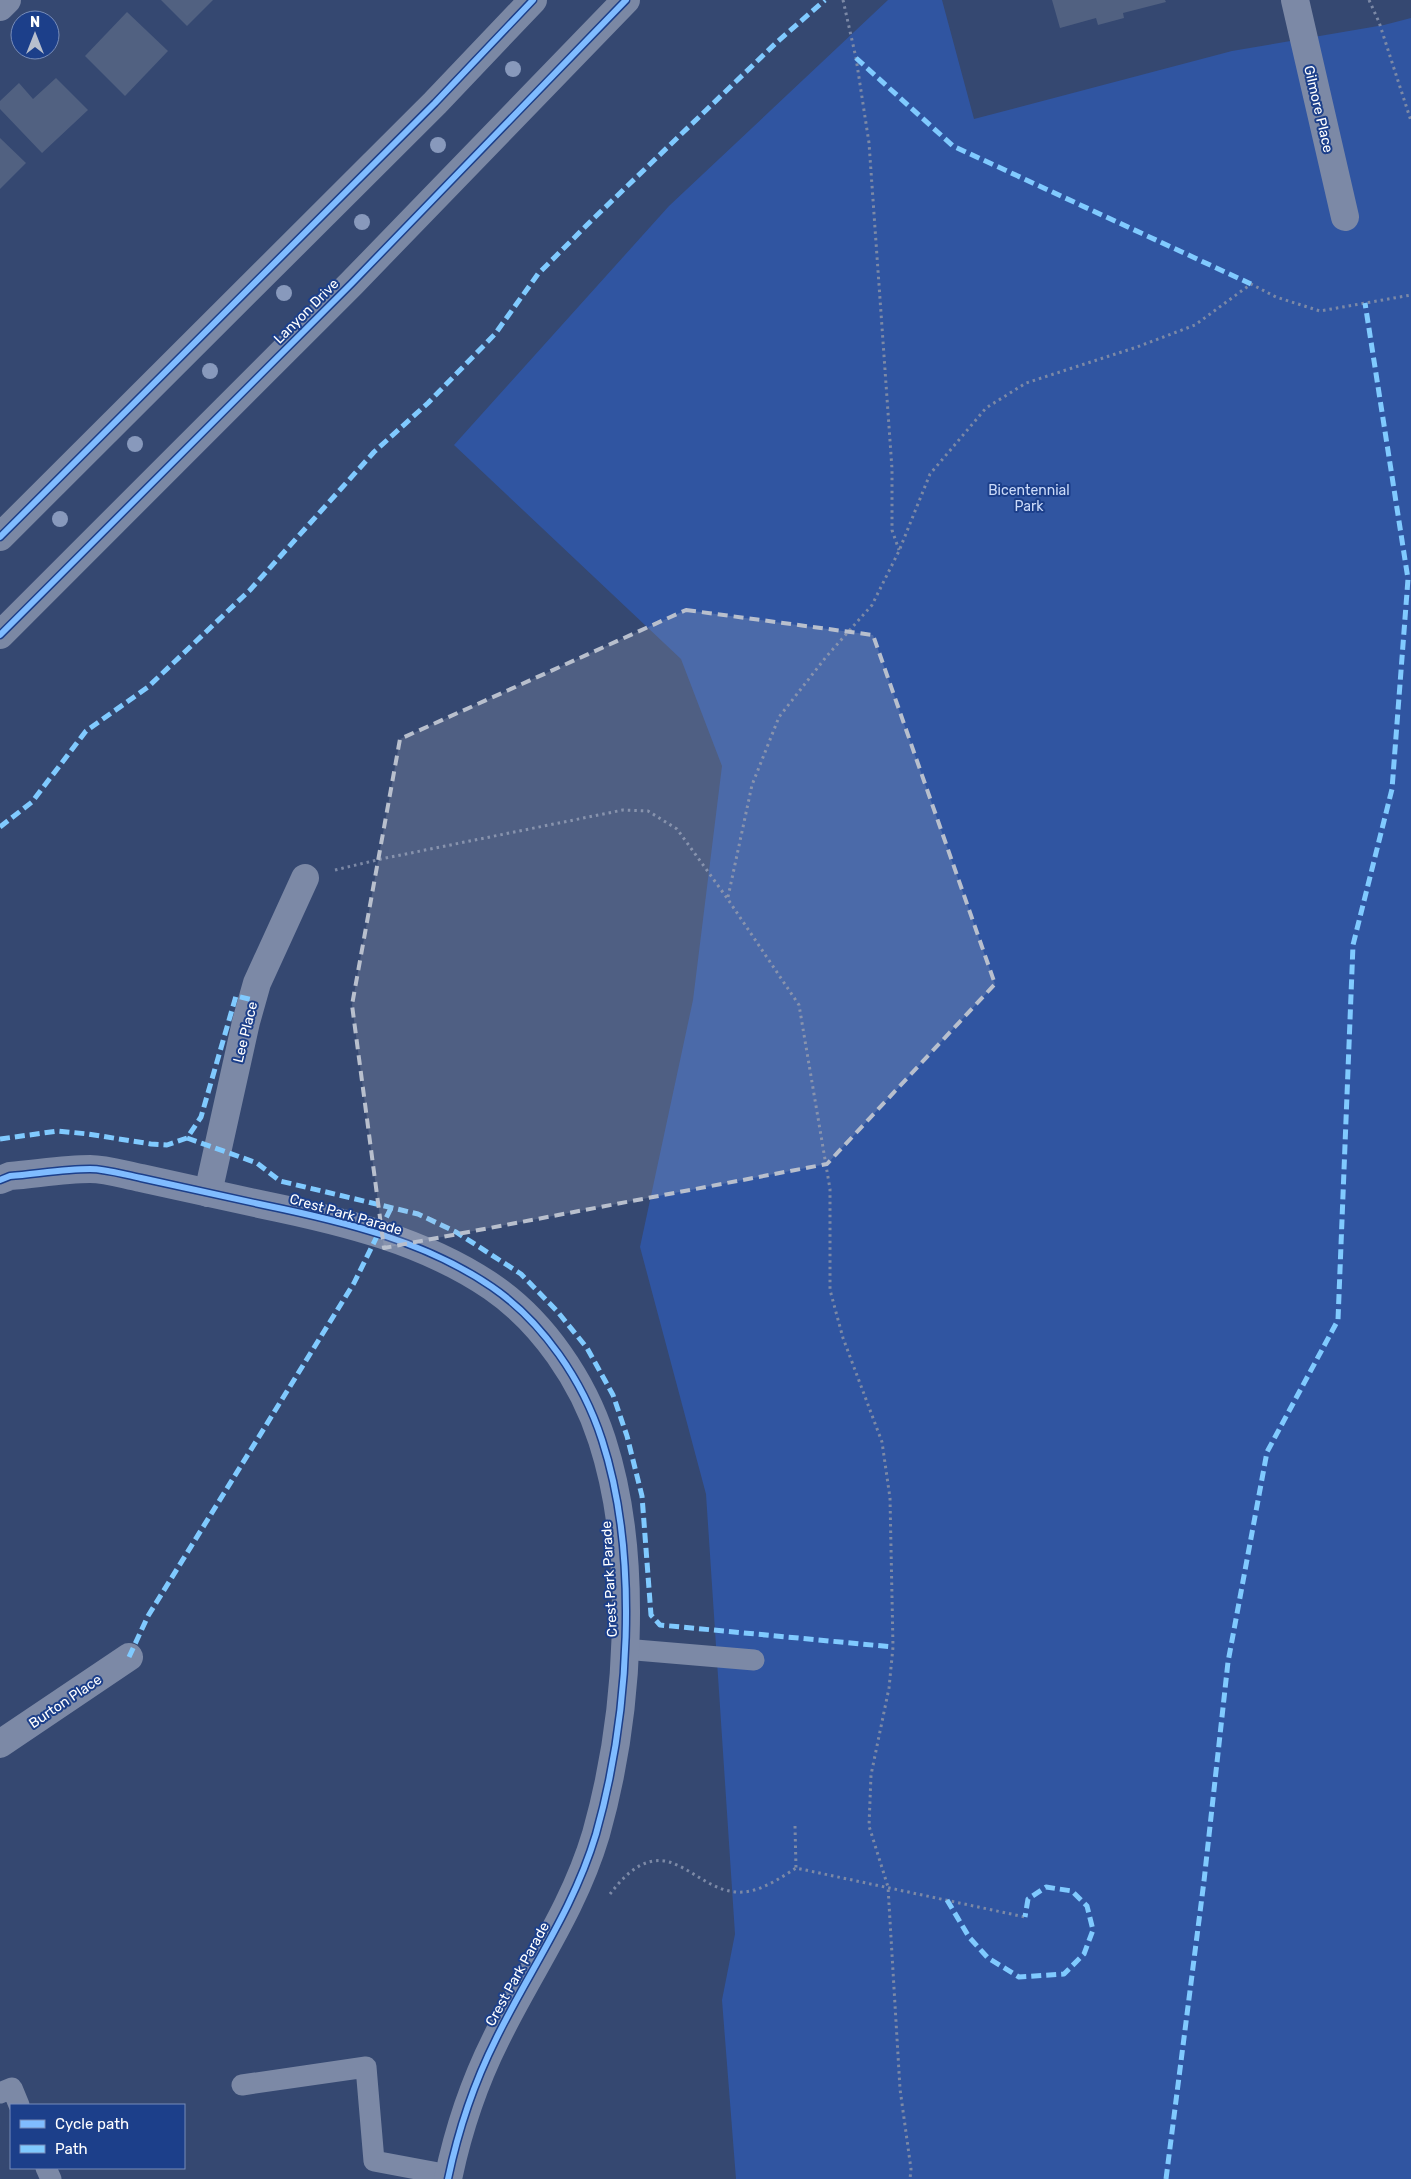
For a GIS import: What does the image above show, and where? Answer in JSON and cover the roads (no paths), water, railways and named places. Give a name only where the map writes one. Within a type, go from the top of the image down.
[{"type":"main road","points":[[0,538],[435,103],[533,0]]},
{"type":"main road","name":"Lanyon Drive","points":[[0,635],[351,284],[626,0]]},
{"type":"street","points":[[0,7],[7,0]]},
{"type":"street","name":"Gilmore Place","points":[[1295,0],[1345,218]]},
{"type":"street","name":"Lee Place","points":[[208,1193],[246,1022],[258,983],[305,878]]},
{"type":"street","name":"Crest Park Parade","points":[[0,1180],[10,1176],[93,1168],[291,1211],[421,1248],[454,1263],[487,1284],[527,1317],[572,1374],[602,1440],[622,1528],[625,1592],[619,1736],[595,1836],[575,1892],[557,1930],[497,2037],[476,2084],[448,2177]]},
{"type":"street","name":"Burton Place","points":[[0,1744],[129,1657]]},
{"type":"lane","points":[[624,1649],[754,1660]]},
{"type":"lane","points":[[242,2085],[366,2067],[374,2161],[448,2177]]},
{"type":"lane","points":[[0,2093],[12,2088],[19,2104]]},
{"type":"park label","name":"Bicentennial Park","points":[[1029,498]]}]
